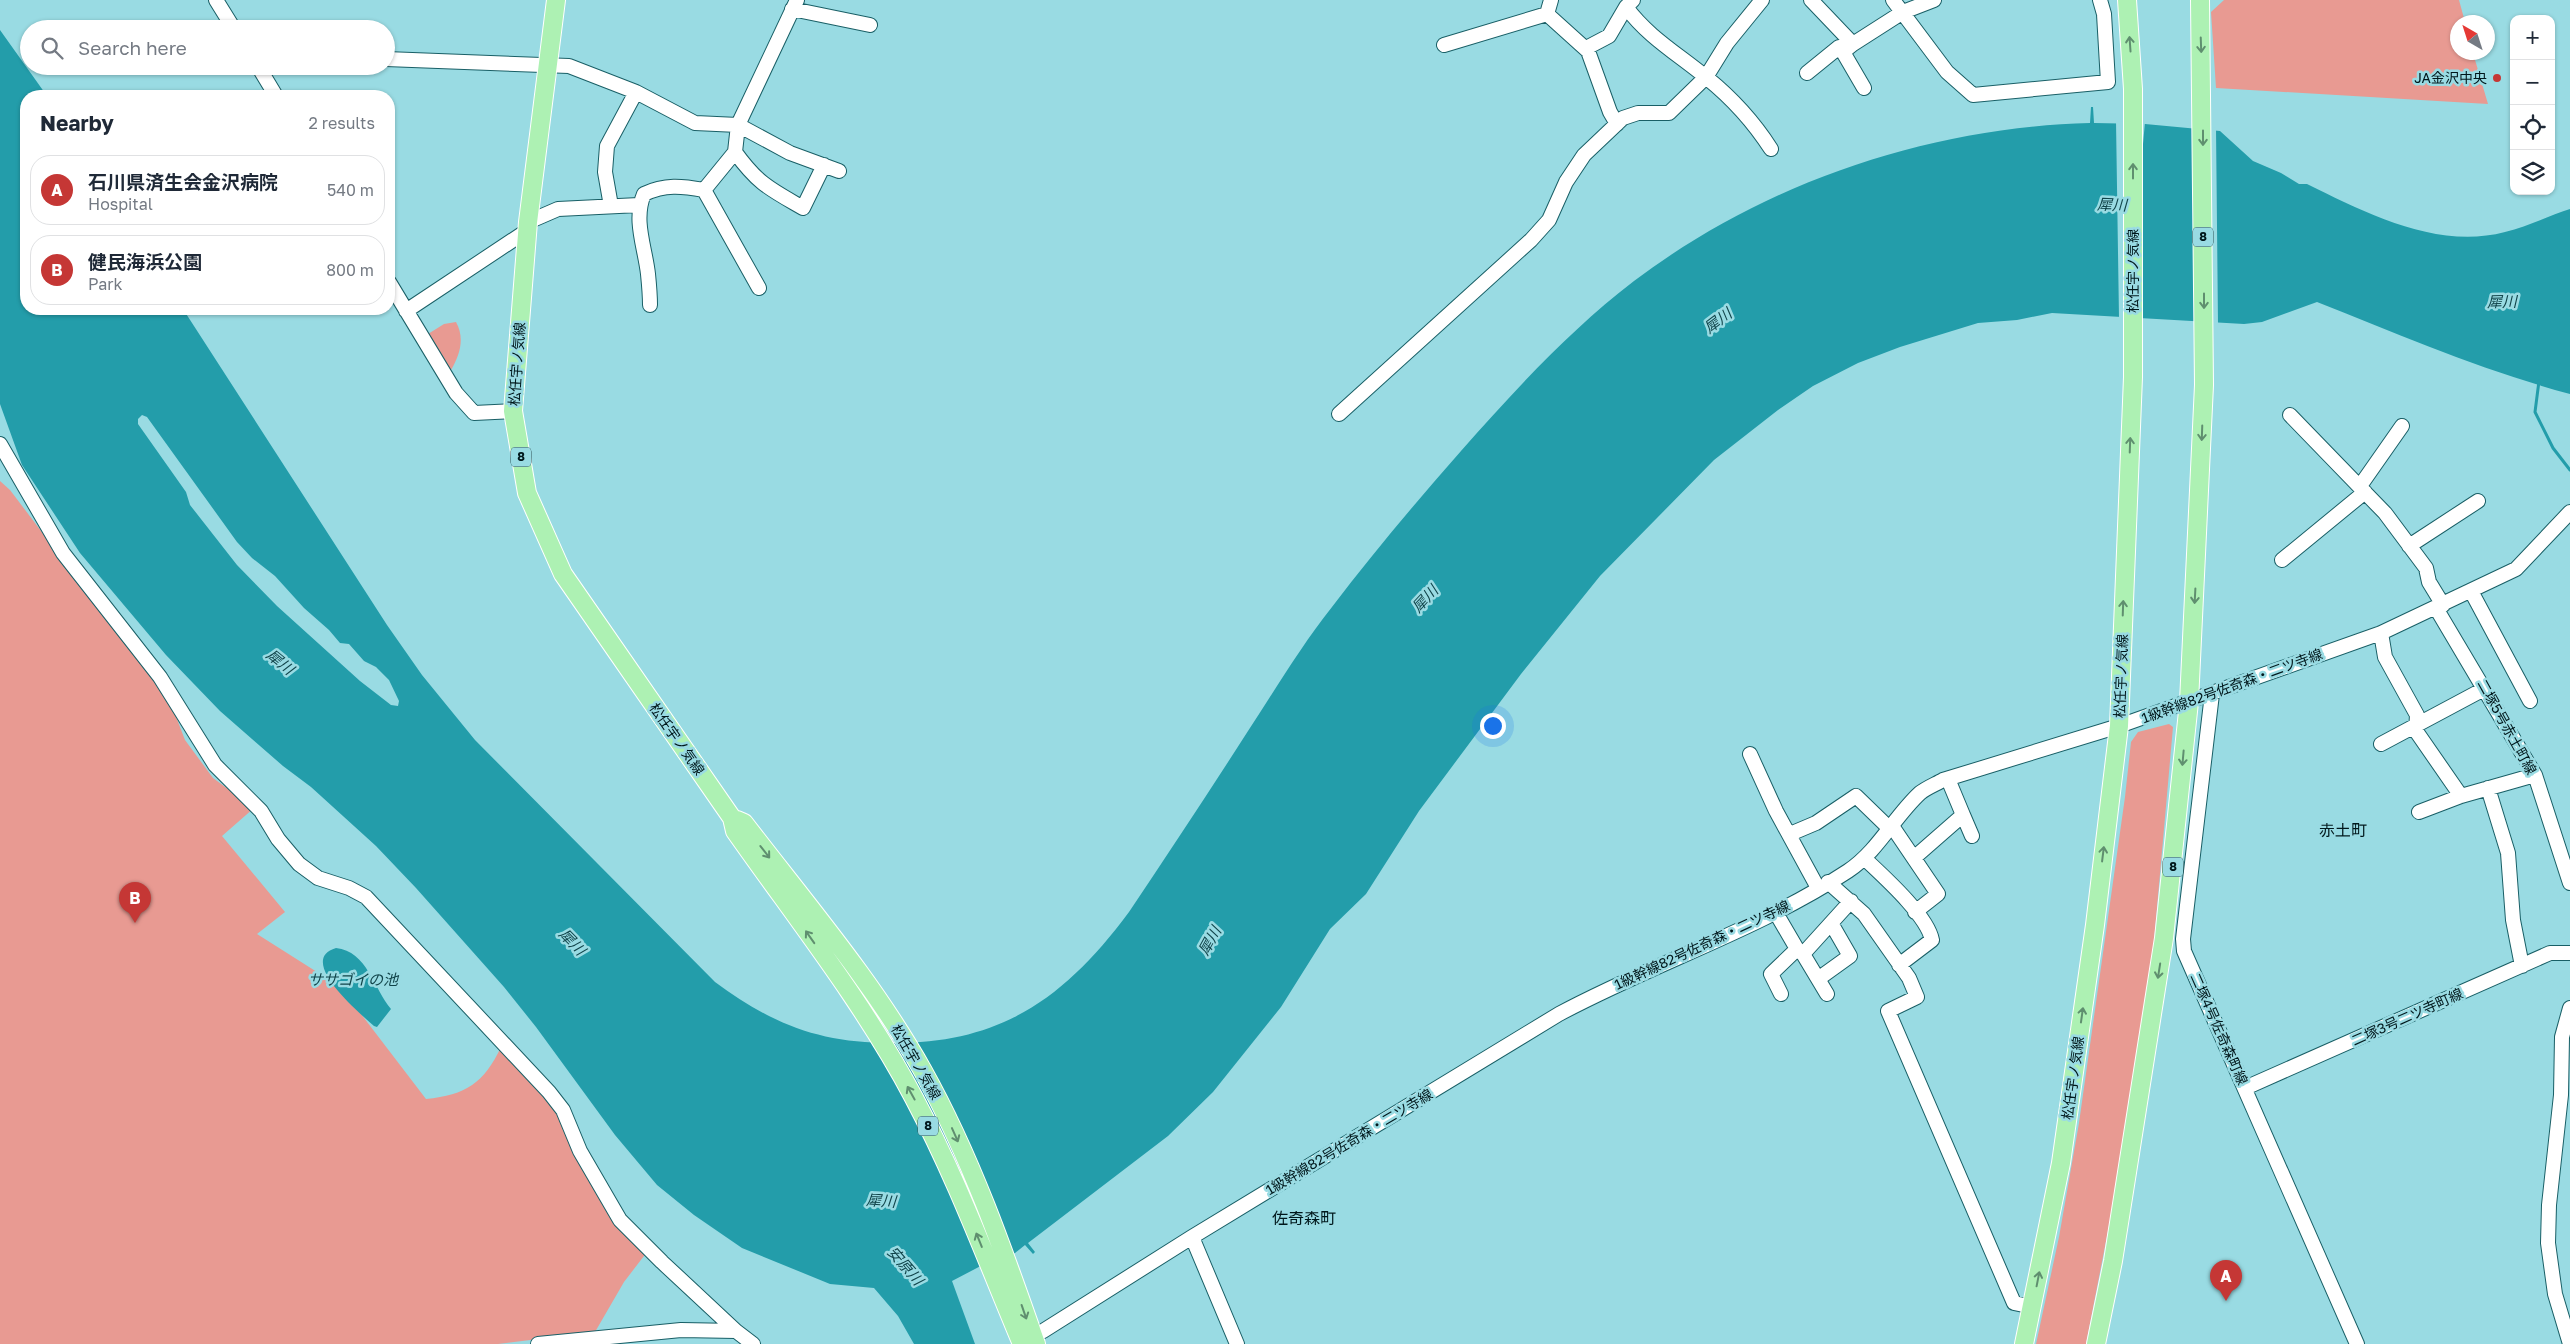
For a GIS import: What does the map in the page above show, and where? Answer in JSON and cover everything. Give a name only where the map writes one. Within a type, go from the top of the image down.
[{"type":"main road","name":"松任宇ノ気線","points":[[556,0],[528,226],[514,411],[526,493],[563,574],[732,818],[735,831],[873,1028],[914,1097],[1005,1282]]},
{"type":"main road","name":"松任宇ノ気線","points":[[2024,1344],[2061,1163],[2095,925],[2118,726],[2133,377],[2133,89],[2127,0]]},
{"type":"main road","name":"8","points":[[2096,1344],[2115,1252],[2164,938],[2189,702],[2204,385],[2200,0]]},
{"type":"main road","name":"松任宇ノ気線","points":[[732,818],[744,824],[859,974],[901,1035],[934,1091],[973,1177],[1005,1282],[1026,1342]]},
{"type":"street","points":[[216,0],[228,20]]},
{"type":"street","points":[[1547,14],[1551,0]]},
{"type":"street","points":[[1811,0],[1848,48],[1864,88]]},
{"type":"street","points":[[1893,0],[1947,72],[1973,95],[2108,82],[2104,14],[2100,0]]},
{"type":"street","points":[[1807,73],[1839,46],[1848,48],[1903,12],[1934,0]]},
{"type":"street","points":[[1339,414],[1531,240],[1549,220],[1566,182],[1584,155],[1623,118],[1638,113],[1669,113],[1706,77],[1752,3]]},
{"type":"street","points":[[1588,51],[1590,46],[1609,36],[1630,4]]},
{"type":"street","points":[[1630,4],[1640,26],[1706,77],[1753,122],[1771,149]]},
{"type":"street","points":[[704,190],[735,152],[738,125],[795,5],[870,25]]},
{"type":"street","points":[[1444,45],[1547,14]]},
{"type":"street","points":[[1547,14],[1588,51],[1610,112],[1617,124]]},
{"type":"street","points":[[395,59],[570,66],[636,92],[695,123],[738,125],[790,153],[839,171]]},
{"type":"street","points":[[263,75],[272,90]]},
{"type":"street","points":[[611,206],[605,172],[607,146],[636,92]]},
{"type":"street","points":[[735,152],[751,174],[764,186],[803,208],[824,165]]},
{"type":"street","points":[[650,305],[648,274],[639,224],[639,205],[644,194],[656,188],[675,185],[704,190]]},
{"type":"street","points":[[704,190],[759,288]]},
{"type":"street","points":[[406,311],[528,226],[558,209],[639,205]]},
{"type":"street","points":[[395,292],[456,393],[474,413],[514,411]]},
{"type":"street","name":"二塚5号赤土町線","points":[[2290,415],[2385,513],[2426,568],[2429,582],[2439,606],[2535,775],[2570,883]]},
{"type":"street","points":[[2282,560],[2362,489],[2402,426]]},
{"type":"street","points":[[0,444],[63,553],[160,678],[216,765],[261,811],[278,839],[299,864],[318,878],[349,888],[366,897],[549,1092],[562,1110],[580,1151],[620,1220],[736,1331],[753,1344]]},
{"type":"street","points":[[2409,546],[2478,501]]},
{"type":"street","name":"1級幹線82号佐奇森・二ツ寺線","points":[[1026,1342],[1192,1237],[1560,1014],[1597,994],[1776,913],[1823,885],[1864,858],[1921,792],[1948,779],[2118,726],[2382,633],[2516,569],[2570,512]]},
{"type":"street","points":[[2471,590],[2530,701]]},
{"type":"street","points":[[2382,633],[2385,657],[2417,715],[2418,724],[2416,731],[2461,796]]},
{"type":"street","points":[[2381,744],[2484,688]]},
{"type":"street","name":"二塚4号佐奇森町線","points":[[2212,694],[2183,939],[2184,951],[2357,1344]]},
{"type":"street","points":[[1750,754],[1776,811],[1823,885],[1851,901],[1864,914],[1909,978],[1917,997],[1888,1011],[2014,1303],[2033,1307]]},
{"type":"street","points":[[2419,812],[2461,796],[2535,775]]},
{"type":"street","points":[[1948,779],[1972,836]]},
{"type":"street","points":[[2488,788],[2508,853],[2513,920],[2522,966]]},
{"type":"street","points":[[1790,834],[1816,823],[1856,796],[1891,827],[1915,857],[1938,894],[1915,912]]},
{"type":"street","points":[[1915,857],[1963,815]]},
{"type":"street","points":[[1864,858],[1915,912],[1931,933],[1932,940],[1899,965]]},
{"type":"street","points":[[1781,994],[1771,974],[1831,923],[1851,901]]},
{"type":"street","points":[[1776,913],[1827,994]]},
{"type":"street","points":[[1818,979],[1850,956],[1831,923]]},
{"type":"street","points":[[2164,938],[2184,951]]},
{"type":"street","name":"二塚3号二ツ寺町線","points":[[2245,1088],[2550,952],[2570,953]]},
{"type":"street","points":[[2570,1008],[2562,1037],[2561,1095],[2548,1205],[2548,1243],[2555,1294],[2570,1344]]},
{"type":"street","points":[[1192,1237],[1238,1344]]},
{"type":"street","points":[[538,1344],[682,1330],[736,1331]]},
{"type":"shaded area","points":[[2224,0],[2459,0],[2463,15],[2450,15],[2450,60],[2475,60],[2488,104],[2216,88],[2211,12]]},
{"type":"shaded area","points":[[456,322],[461,340],[457,358],[451,370],[428,334],[444,324]]},
{"type":"shaded area","points":[[0,481],[10,490],[170,701],[185,740],[213,778],[254,808],[222,836],[285,912],[257,934],[328,979],[361,1014],[426,1099],[452,1094],[472,1085],[488,1070],[501,1047],[555,1104],[647,1252],[624,1282],[595,1332],[498,1344],[0,1344]]},
{"type":"shaded area","points":[[2169,724],[2173,727],[2153,953],[2122,1159],[2086,1344],[2036,1344],[2059,1237],[2079,1123],[2131,742],[2138,732]]},
{"type":"water","points":[[0,30],[20,58],[20,75],[32,75],[43,90],[20,90],[20,315],[187,315],[387,625],[422,675],[475,740],[715,982],[736,997],[777,1020],[819,1035],[865,1042],[930,1041],[966,1035],[998,1025],[1027,1010],[1055,992],[1080,969],[1129,912],[1288,668],[1321,622],[1379,547],[1481,428],[1565,341],[1610,300],[1684,246],[1737,216],[1793,189],[1850,167],[1909,149],[1969,136],[2029,127],[2090,123],[2091,107],[2093,107],[2094,123],[2145,124],[2220,131],[2253,161],[2281,173],[2299,184],[2307,184],[2378,217],[2428,232],[2454,236],[2479,236],[2505,232],[2570,209],[2570,394],[2506,375],[2411,340],[2317,302],[2262,322],[2244,324],[2052,313],[2017,320],[1978,323],[1900,347],[1858,363],[1813,386],[1778,410],[1714,460],[1600,576],[1521,674],[1419,811],[1366,894],[1330,929],[1281,1007],[1213,1092],[1168,1136],[1028,1243],[1035,1252],[1033,1254],[1025,1245],[1015,1253],[996,1258],[952,1281],[975,1344],[914,1344],[898,1316],[874,1288],[830,1284],[742,1248],[694,1215],[657,1185],[615,1135],[536,1027],[504,987],[416,888],[376,846],[311,787],[283,766],[220,711],[166,655],[80,553],[22,465],[0,404]],"holes":[[[142,415],[147,417],[237,542],[252,558],[275,576],[340,643],[349,644],[364,661],[376,667],[389,680],[399,701],[398,706],[391,705],[360,681],[277,606],[237,565],[190,505],[186,492],[138,424],[138,419]]]},
{"type":"water","name":"ササゴイの池","points":[[336,948],[347,951],[363,963],[391,1009],[377,1027],[346,1000],[327,975],[323,964],[325,954]]},
{"type":"pier","points":[[2116,121],[2145,122],[2141,166],[2142,320],[2119,318]]},
{"type":"pier","points":[[2194,126],[2216,128],[2218,323],[2197,323]]},
{"type":"waterway","points":[[2539,381],[2535,412],[2553,448],[2570,470]]},
{"type":"place","name":"JA金沢中央","points":[[2497,78]]},
{"type":"place","name":"健民海浜公園","points":[[135,923]]},
{"type":"place","name":"石川県済生会金沢病院","points":[[2226,1301]]},
{"type":"district","name":"赤土町","points":[[2343,830]]},
{"type":"district","name":"佐奇森町","points":[[1304,1218]]},
{"type":"water label","name":"犀川","points":[[2112,205]]},
{"type":"water label","name":"犀川","points":[[2502,302]]},
{"type":"water label","name":"犀川","points":[[1718,321]]},
{"type":"water label","name":"犀川","points":[[1425,599]]},
{"type":"water label","name":"犀川","points":[[280,662]]},
{"type":"water label","name":"犀川","points":[[1210,941]]},
{"type":"water label","name":"犀川","points":[[572,942]]},
{"type":"water label","name":"犀川","points":[[881,1201]]},
{"type":"water label","name":"安原川","points":[[905,1266]]}]
